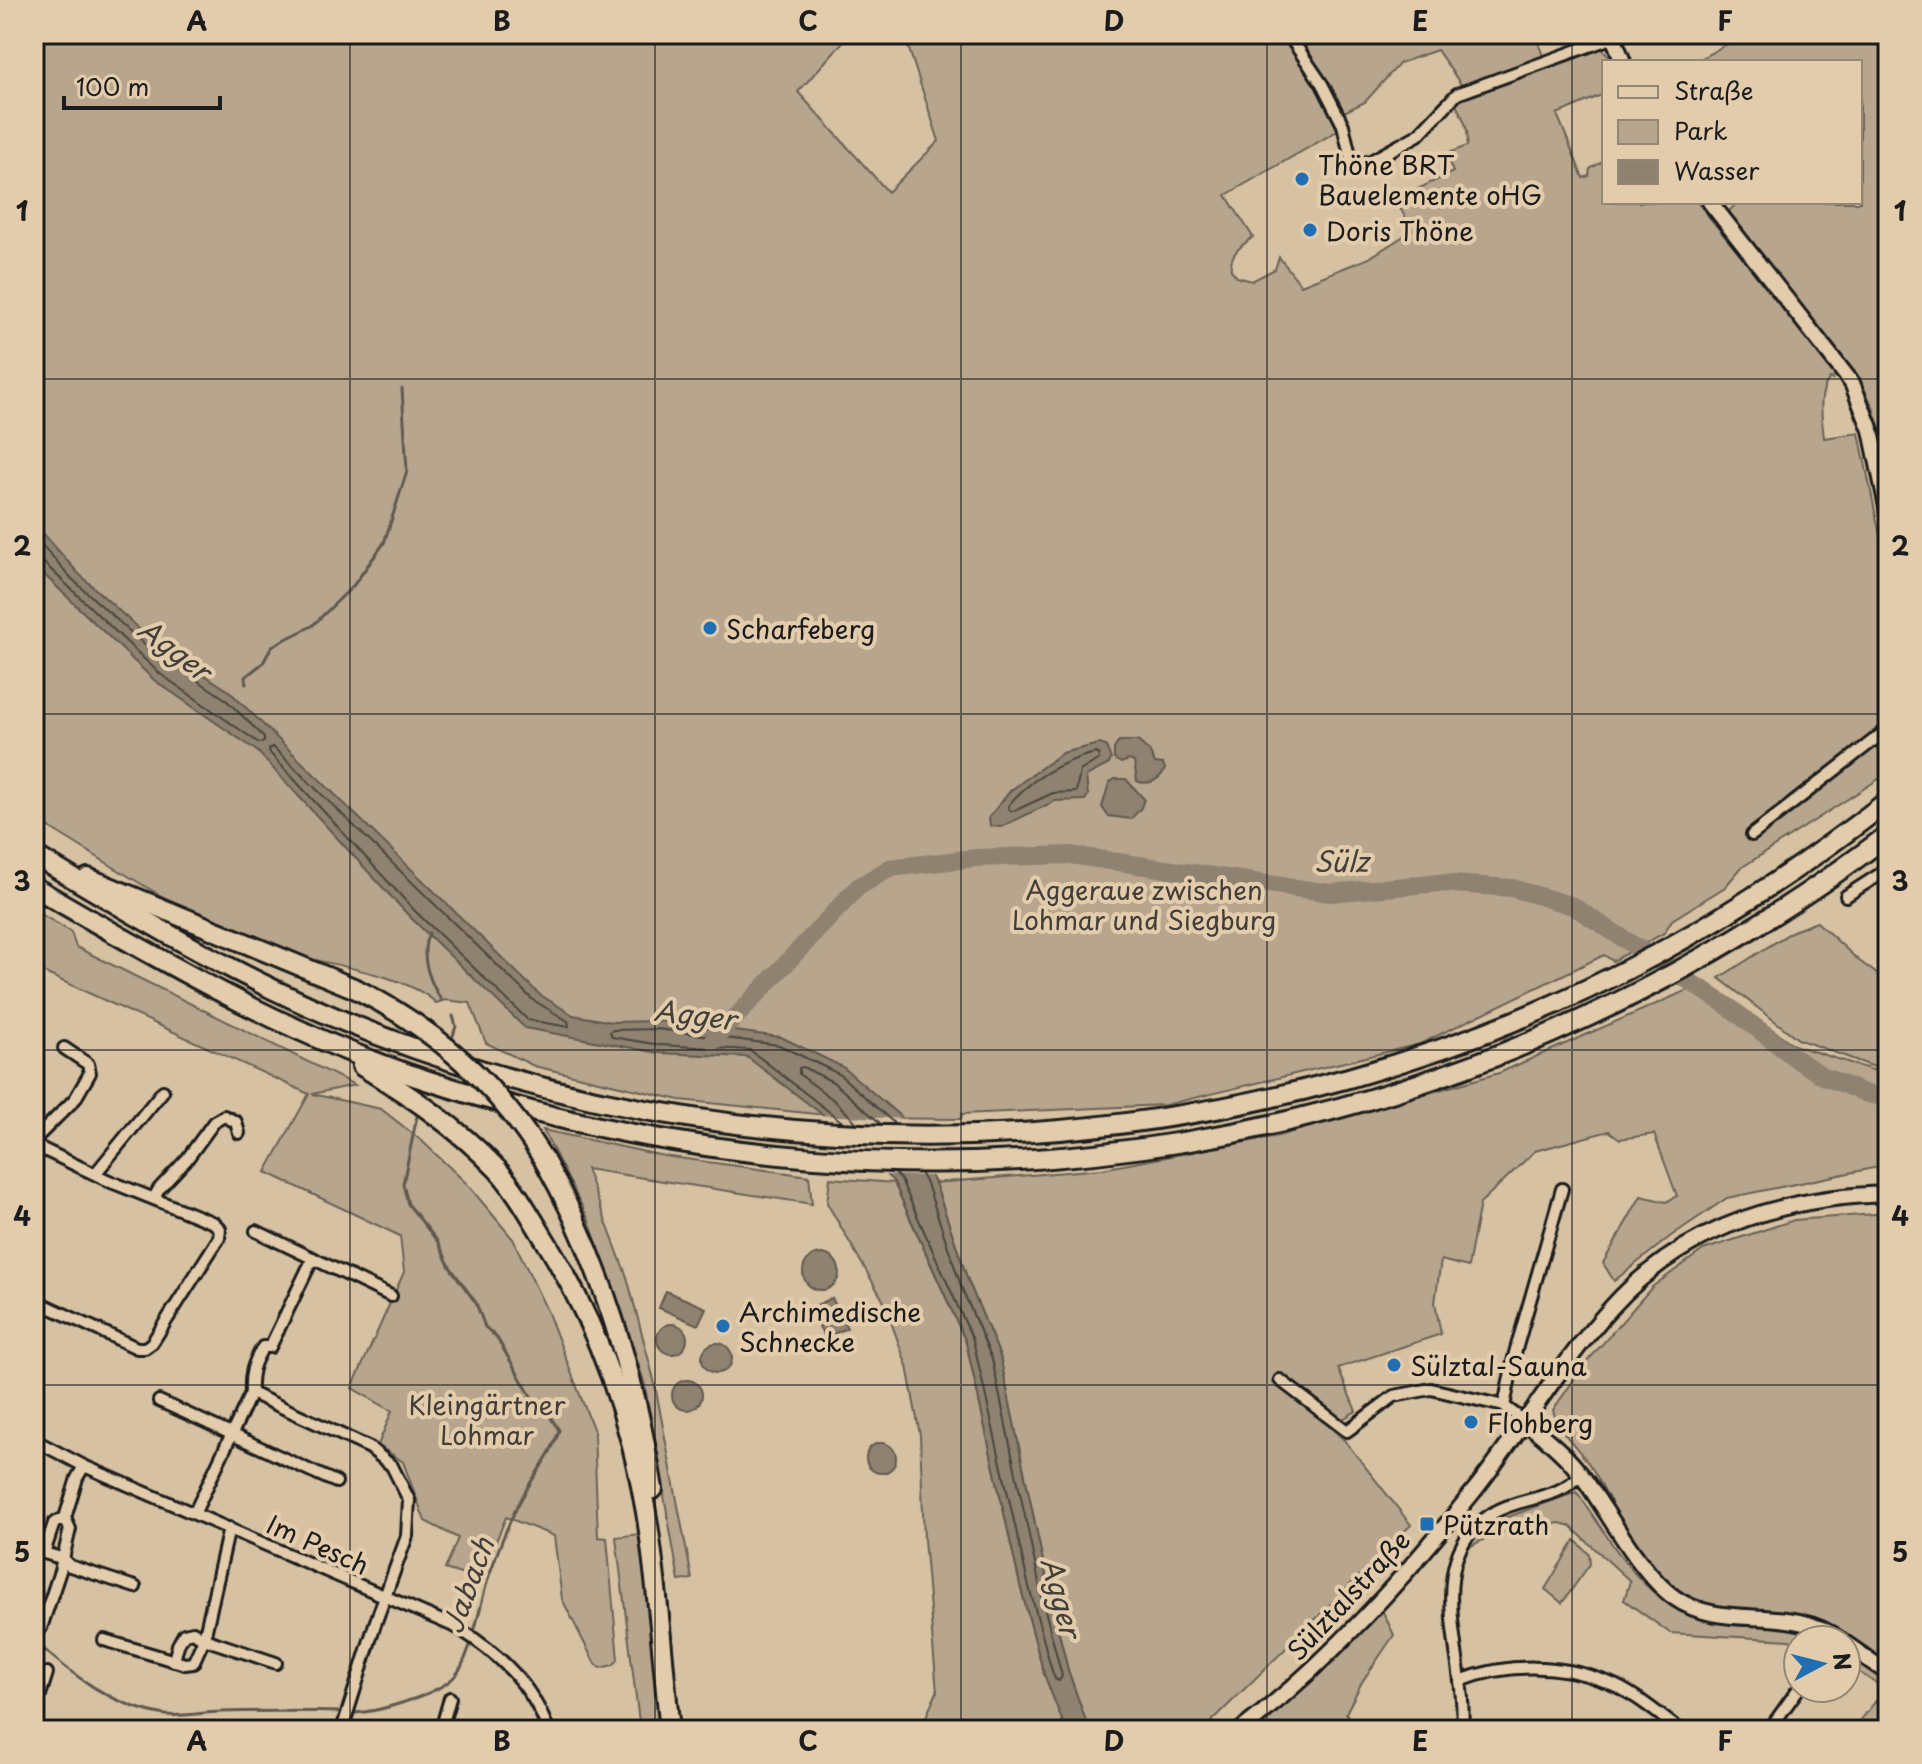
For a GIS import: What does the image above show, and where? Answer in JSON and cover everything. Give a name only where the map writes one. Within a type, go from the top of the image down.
[{"type":"highway","points":[[36,856],[146,923],[229,969],[296,1001],[376,1034],[523,1083],[697,1120],[877,1136],[975,1137],[1132,1123],[1233,1106],[1318,1087],[1471,1038],[1605,980],[1701,929],[1837,840],[1888,801]]},
{"type":"highway","points":[[34,887],[169,966],[322,1041],[424,1079],[547,1116],[697,1146],[799,1157],[902,1163],[988,1162],[1143,1149],[1288,1122],[1457,1071],[1567,1028],[1721,948],[1888,835]]},
{"type":"highway","points":[[36,856],[356,989],[412,1020],[463,1060],[507,1107],[544,1160],[582,1233],[612,1311],[640,1419],[681,1730]]},
{"type":"highway","points":[[322,1041],[439,1116],[499,1172],[524,1206],[562,1267],[605,1359],[651,1513]]},
{"type":"highway","points":[[655,1541],[670,1730]]},
{"type":"main road","points":[[1613,36],[1622,60]]},
{"type":"main road","points":[[1712,204],[1831,353],[1857,392],[1871,430],[1888,512]]},
{"type":"main road","name":"Sülztalstraße","points":[[1241,1730],[1295,1685],[1375,1608],[1475,1489],[1611,1307],[1648,1274],[1687,1246],[1723,1228],[1781,1206],[1825,1198],[1888,1194]]},
{"type":"main road","points":[[1524,1421],[1557,1448],[1581,1474],[1636,1555],[1675,1598],[1720,1614],[1810,1624]]},
{"type":"main road","points":[[1862,1656],[1888,1673]]},
{"type":"street","points":[[1288,34],[1322,84],[1343,125],[1352,164],[1363,164],[1418,135],[1457,94],[1613,36]]},
{"type":"street","points":[[1752,835],[1888,729]]},
{"type":"street","points":[[1846,896],[1888,869]]},
{"type":"street","points":[[34,1300],[137,1348],[145,1348],[152,1343],[219,1238],[220,1229],[214,1223],[95,1174],[34,1143],[75,1099],[90,1073],[88,1064],[64,1048]]},
{"type":"street","points":[[95,1174],[163,1091]]},
{"type":"street","points":[[154,1198],[214,1122],[224,1116],[236,1122],[239,1133]]},
{"type":"street","points":[[1504,1406],[1515,1353],[1562,1206],[1562,1189]]},
{"type":"street","points":[[256,1231],[391,1296]]},
{"type":"street","points":[[195,1512],[251,1393],[254,1361],[263,1347],[270,1347],[313,1258]]},
{"type":"street","points":[[1280,1380],[1347,1431],[1394,1396],[1431,1389],[1504,1406],[1524,1421]]},
{"type":"street","points":[[251,1393],[370,1448],[392,1466],[409,1500],[407,1536],[343,1727]]},
{"type":"street","points":[[159,1401],[336,1482]]},
{"type":"street","name":"Im Pesch","points":[[34,1440],[84,1466],[195,1512],[477,1639],[517,1675],[542,1712],[548,1730]]},
{"type":"street","points":[[41,1628],[70,1529],[65,1518],[77,1478],[84,1466]]},
{"type":"street","points":[[1462,1730],[1450,1596],[1464,1538],[1495,1512],[1558,1491],[1581,1474]]},
{"type":"street","points":[[65,1518],[54,1523],[40,1548],[44,1553],[61,1558],[70,1566],[135,1587]]},
{"type":"street","points":[[104,1640],[174,1661],[193,1663],[204,1639],[229,1528]]},
{"type":"street","points":[[174,1661],[184,1634],[193,1632],[204,1639],[276,1663]]},
{"type":"street","points":[[1460,1681],[1482,1673],[1548,1667],[1607,1682],[1650,1707],[1680,1730]]},
{"type":"street","points":[[34,1714],[47,1673]]},
{"type":"street","points":[[441,1730],[450,1698]]},
{"type":"street","points":[[1769,1730],[1788,1704]]},
{"type":"green space","name":"Aggeraue zwischen Lohmar und Siegburg","points":[[34,34],[850,34],[798,92],[888,192],[939,141],[904,34],[1535,34],[1543,56],[1462,86],[1437,50],[1400,63],[1365,102],[1344,112],[1337,131],[1226,195],[1253,237],[1234,255],[1231,270],[1237,277],[1252,281],[1275,269],[1279,257],[1301,285],[1369,258],[1413,230],[1395,200],[1453,172],[1446,154],[1467,146],[1468,140],[1465,124],[1455,103],[1466,96],[1600,47],[1614,60],[1602,60],[1602,95],[1557,114],[1583,178],[1589,176],[1590,169],[1602,162],[1602,204],[1699,204],[1836,373],[1823,391],[1824,438],[1859,433],[1888,575],[1888,773],[1741,868],[1725,887],[1672,920],[1664,933],[1613,961],[1604,955],[1420,1044],[1165,1105],[962,1114],[961,1119],[855,1118],[680,1100],[534,1066],[486,1043],[470,1003],[445,1000],[436,1003],[420,991],[376,974],[257,944],[171,902],[34,818]]},
{"type":"green space","points":[[1735,34],[1888,34],[1888,453],[1884,454],[1873,407],[1860,380],[1728,212],[1736,204],[1862,204],[1862,60],[1698,60],[1737,38]]},
{"type":"green space","name":"Kleingärtner Lohmar","points":[[34,910],[71,932],[76,947],[355,1085],[312,1094],[381,1109],[422,1141],[467,1184],[513,1239],[548,1313],[594,1431],[598,1537],[607,1538],[618,1660],[613,1665],[600,1668],[595,1664],[562,1599],[554,1536],[506,1517],[480,1580],[445,1569],[458,1538],[425,1521],[403,1462],[378,1445],[392,1411],[352,1388],[404,1272],[400,1236],[266,1172],[309,1094],[34,968]]},
{"type":"green space","points":[[1817,922],[1858,960],[1888,982],[1888,1072],[1798,1039],[1719,978],[1793,931]]},
{"type":"green space","points":[[1706,982],[1794,1045],[1888,1075],[1888,1165],[1727,1198],[1671,1236],[1614,1281],[1603,1263],[1641,1196],[1666,1202],[1677,1196],[1654,1134],[1620,1139],[1609,1131],[1535,1151],[1480,1203],[1468,1267],[1441,1260],[1435,1303],[1441,1334],[1338,1368],[1356,1411],[1338,1422],[1287,1387],[1344,1440],[1411,1525],[1203,1730],[1089,1730],[1068,1670],[1051,1600],[1000,1356],[969,1283],[935,1183],[1102,1169],[1278,1136],[1499,1073]]},
{"type":"green space","points":[[543,1130],[664,1156],[809,1176],[812,1204],[586,1169],[627,1277],[654,1380],[692,1579],[679,1581],[644,1381],[588,1218]]},
{"type":"green space","points":[[830,1178],[894,1183],[966,1342],[1020,1585],[1044,1674],[1066,1730],[920,1730],[937,1692],[924,1539],[920,1435],[907,1366],[883,1300],[827,1203]]},
{"type":"green space","points":[[1888,1213],[1888,1594],[1880,1600],[1888,1626],[1888,1667],[1862,1650],[1862,1624],[1819,1624],[1789,1614],[1707,1605],[1679,1594],[1641,1555],[1591,1467],[1561,1427],[1553,1410],[1584,1365],[1652,1287],[1703,1250],[1794,1220]]},
{"type":"green space","points":[[1577,1492],[1633,1571],[1668,1603],[1688,1614],[1712,1621],[1782,1628],[1782,1640],[1670,1633],[1624,1600],[1630,1581],[1570,1526],[1560,1523],[1496,1533],[1467,1548],[1470,1537],[1499,1520]]},
{"type":"green space","points":[[639,1534],[664,1730],[640,1730],[616,1537]]},
{"type":"green space","points":[[1575,1540],[1589,1554],[1590,1564],[1562,1603],[1545,1589]]},
{"type":"green space","points":[[1382,1610],[1394,1635],[1362,1682],[1346,1713],[1359,1730],[1253,1730],[1323,1670]]},
{"type":"green space","points":[[1862,1663],[1888,1678],[1888,1730],[1853,1730],[1885,1689],[1862,1674]]},
{"type":"water","points":[[34,523],[78,573],[151,640],[229,691],[539,994],[573,1015],[612,1022],[657,1021],[781,1037],[843,1067],[901,1117],[935,1183],[969,1283],[1000,1356],[1051,1600],[1068,1670],[1089,1730],[1066,1730],[1044,1674],[1020,1585],[966,1342],[894,1182],[823,1115],[747,1057],[659,1053],[525,1028],[409,916],[257,751],[154,680],[34,565]]},
{"type":"water","points":[[1119,741],[1138,741],[1149,751],[1155,763],[1163,764],[1163,773],[1149,782],[1137,781],[1134,762],[1121,763],[1114,759],[1114,749]]},
{"type":"water","points":[[1099,744],[1106,746],[1111,759],[1109,764],[1086,776],[1088,795],[1085,800],[1055,801],[1001,827],[990,826],[989,817],[1011,790],[1062,753]]},
{"type":"water","points":[[1115,779],[1126,779],[1144,799],[1131,819],[1108,816],[1102,807],[1109,783]]},
{"type":"water","points":[[821,1254],[834,1259],[839,1272],[834,1285],[821,1290],[808,1285],[803,1272],[808,1259]]},
{"type":"water","points":[[666,1291],[706,1308],[698,1325],[659,1308]]},
{"type":"water","points":[[832,1298],[847,1328],[825,1338],[810,1308]]},
{"type":"water","points":[[672,1324],[683,1328],[687,1339],[683,1350],[672,1354],[661,1350],[657,1339],[661,1328]]},
{"type":"water","points":[[717,1343],[728,1347],[732,1358],[728,1369],[717,1373],[706,1369],[702,1358],[706,1347]]},
{"type":"water","points":[[687,1380],[698,1384],[702,1395],[698,1406],[687,1410],[676,1406],[672,1395],[676,1384]]},
{"type":"water","points":[[881,1443],[887,1444],[895,1452],[895,1464],[887,1472],[881,1473],[875,1472],[867,1464],[866,1458],[867,1452],[875,1444]]},
{"type":"pier","points":[[817,1115],[906,1119],[936,1176],[880,1175]]},
{"type":"waterway","points":[[246,684],[245,677],[263,663],[272,646],[312,626],[353,586],[384,543],[407,471],[402,389]]},
{"type":"waterway","name":"Sülz","points":[[713,1041],[858,887],[890,868],[975,858],[1070,855],[1330,893],[1439,883],[1512,888],[1573,906],[1729,1007],[1823,1076],[1867,1094],[1888,1098]]},
{"type":"waterway","name":"Jabach","points":[[429,933],[425,959],[441,1000]]},
{"type":"waterway","name":"Jabach","points":[[452,1039],[456,1026],[453,1016]]},
{"type":"waterway","name":"Jabach","points":[[351,1713],[406,1702],[445,1684],[460,1669],[505,1533],[553,1447],[559,1430],[532,1398],[497,1338],[485,1327],[476,1303],[450,1267],[438,1242],[408,1204],[403,1184],[417,1116]]},
{"type":"waterway","name":"Jabach","points":[[34,1640],[94,1688],[147,1711],[166,1715],[344,1712]]},
{"type":"place","name":"Thöne BRT Bauelemente oHG","points":[[1302,179]]},
{"type":"place","name":"Doris Thöne","points":[[1310,230]]},
{"type":"place","name":"Scharfeberg","points":[[710,628]]},
{"type":"place","name":"Archimedische Schnecke","points":[[723,1326]]},
{"type":"place","name":"Sülztal-Sauna","points":[[1394,1365]]},
{"type":"place","name":"Flohberg","points":[[1471,1422]]},
{"type":"place","name":"Pützrath","points":[[1427,1524]]},
{"type":"water label","name":"Agger","points":[[175,649]]},
{"type":"water label","name":"Agger","points":[[695,1014]]},
{"type":"water label","name":"Agger","points":[[1062,1597]]}]
